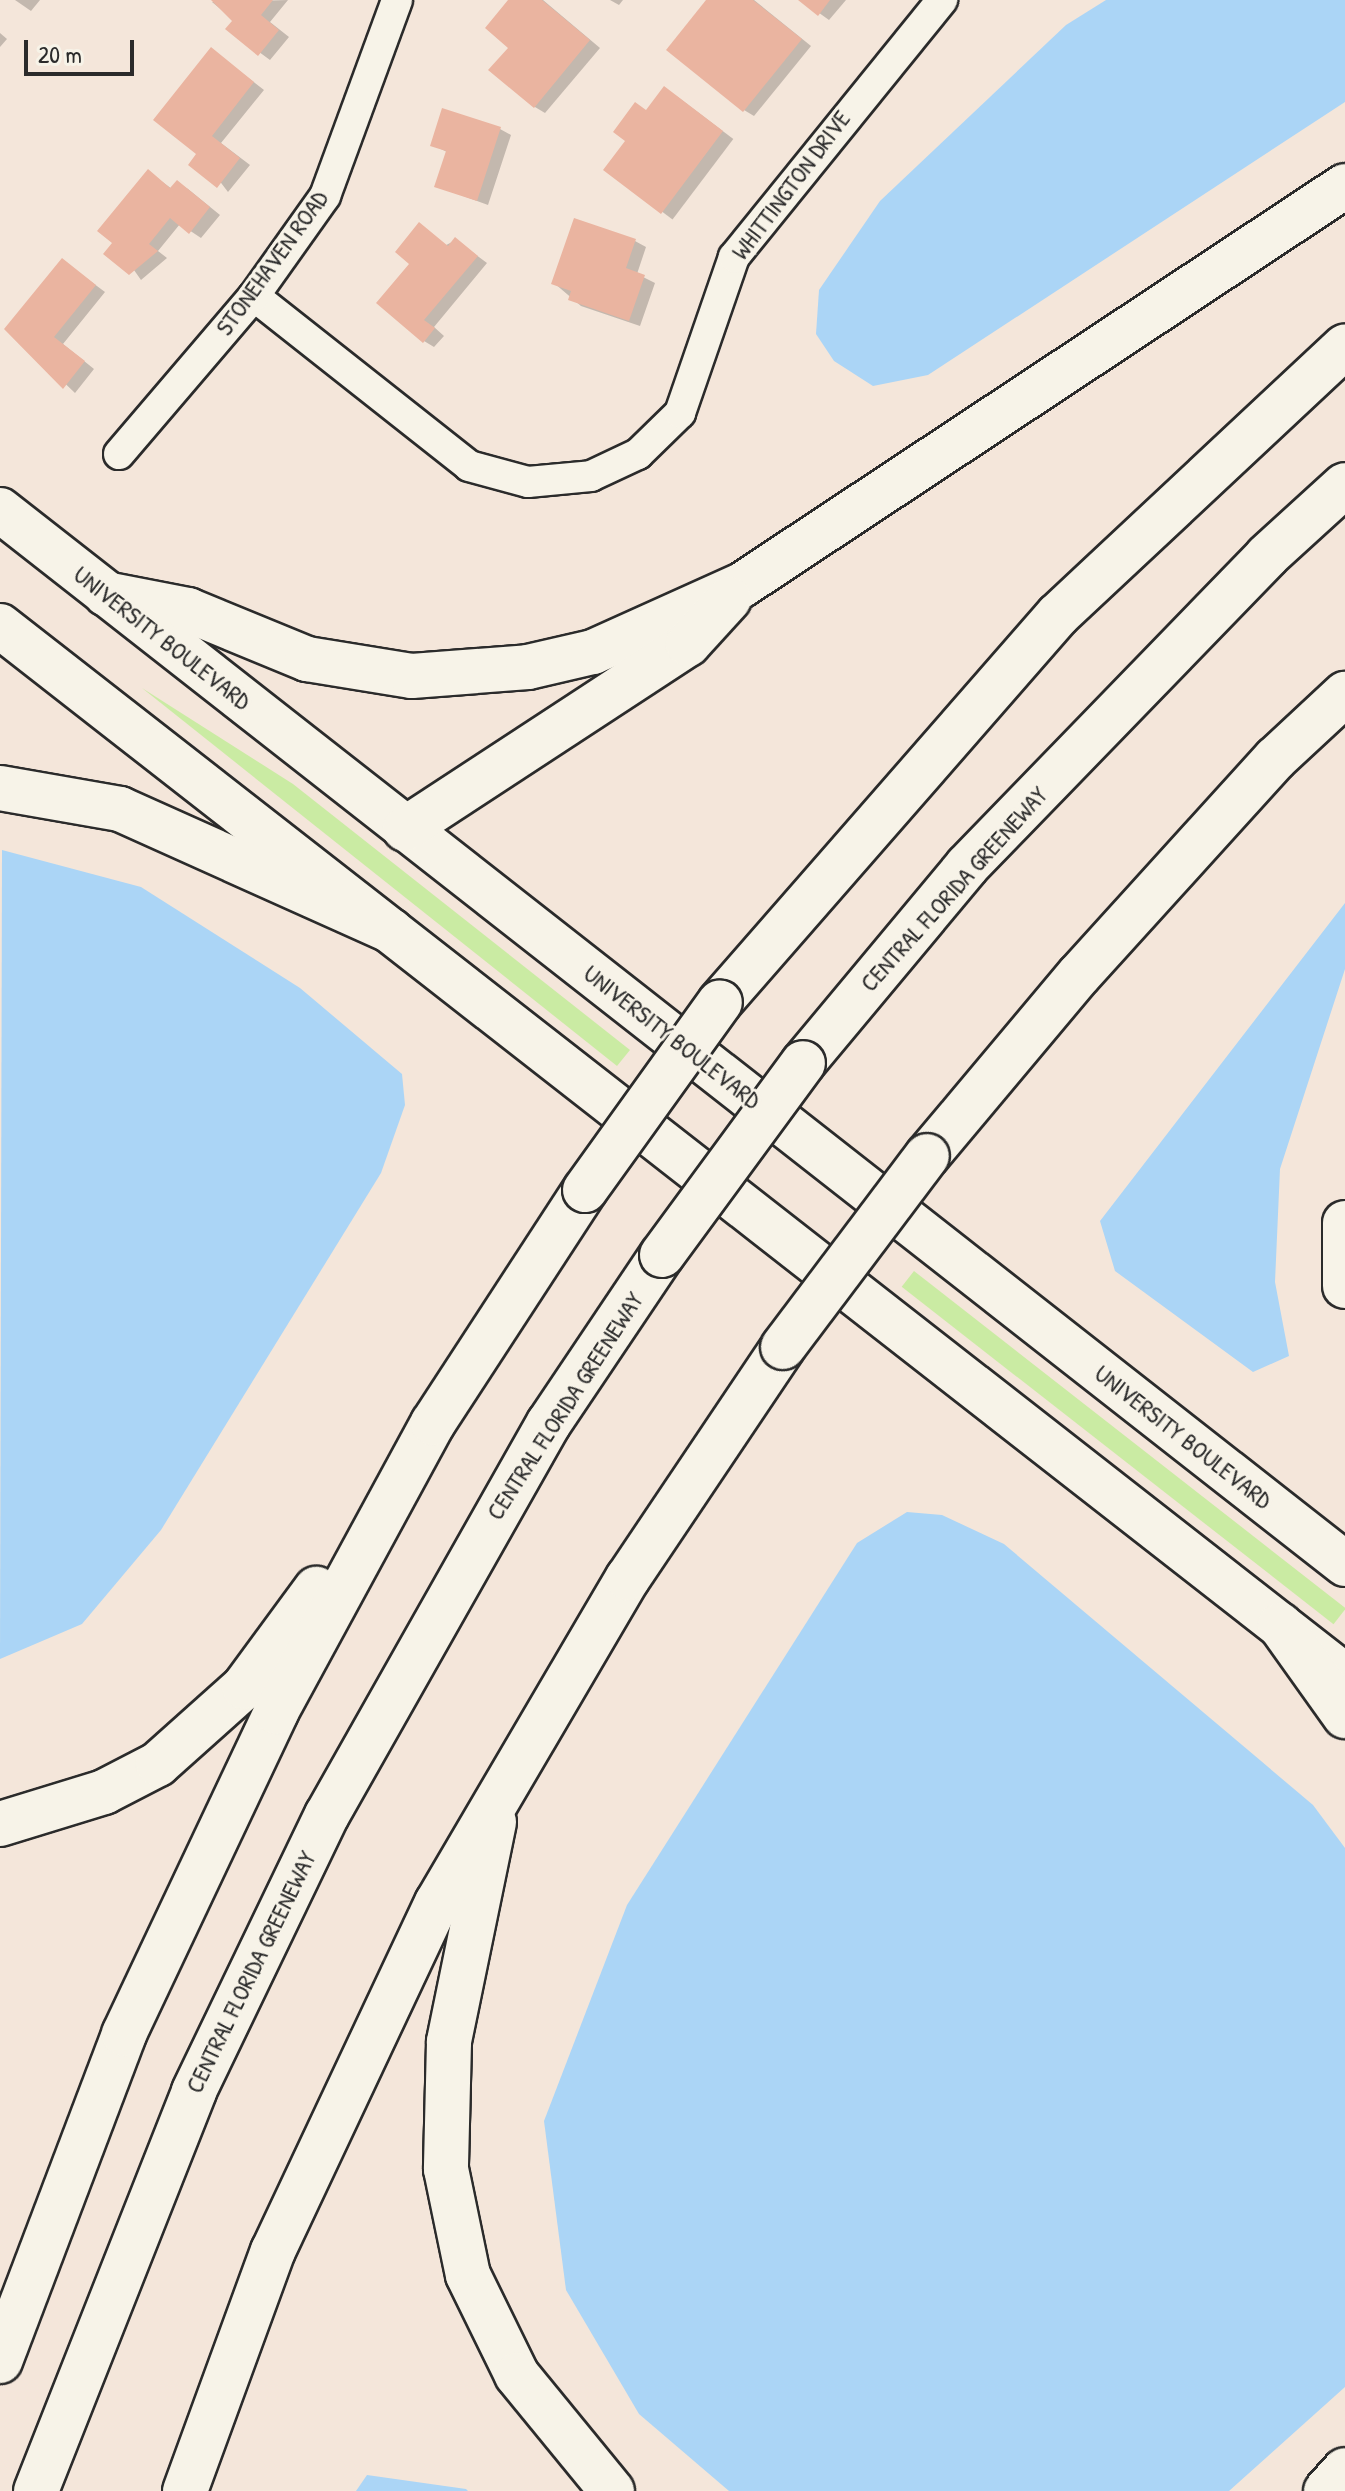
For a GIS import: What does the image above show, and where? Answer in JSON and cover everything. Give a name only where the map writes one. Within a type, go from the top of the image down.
[{"type":"main road","points":[[106,594],[188,610],[307,659],[450,676],[593,652],[742,585],[1345,186]]},
{"type":"main road","points":[[0,1824],[104,1792],[202,1732],[289,1628],[433,1423],[585,1190],[720,1002],[1058,615],[1345,346]]},
{"type":"main road","name":"CENTRAL FLORIDA GREENEWAY","points":[[36,2491],[188,2105],[327,1815],[549,1423],[662,1255],[803,1063],[967,866],[1267,556],[1345,485]]},
{"type":"main road","name":"UNIVERSITY BOULEVARD","points":[[0,510],[1345,1564]]},
{"type":"main road","points":[[405,829],[688,644],[742,585]]},
{"type":"main road","points":[[0,626],[1345,1676]]},
{"type":"main road","points":[[185,2491],[213,2400],[325,2132],[500,1789],[628,1578],[783,1347],[927,1156],[1079,975],[1275,759],[1345,694]]},
{"type":"main road","points":[[0,788],[120,809],[391,931]]},
{"type":"main road","points":[[1345,1223],[1345,1286]]},
{"type":"main road","points":[[0,2361],[124,2034],[276,1712],[433,1423]]},
{"type":"main road","points":[[1280,1625],[1345,1716]]},
{"type":"main road","points":[[500,1789],[449,2042],[446,2169],[468,2275],[517,2375],[612,2491]]},
{"type":"main road","points":[[1326,2491],[1345,2470]]},
{"type":"street","name":"STONEHAVEN ROAD","points":[[119,454],[254,296],[325,196],[397,0]]},
{"type":"street","name":"WHITTINGTON DRIVE","points":[[254,296],[469,466],[528,482],[591,476],[638,454],[680,413],[734,257],[942,0]]},
{"type":"green space","points":[[142,688],[293,784],[630,1050],[617,1066]]},
{"type":"green space","points":[[914,1271],[1345,1608],[1334,1624],[902,1287]]},
{"type":"water","points":[[1106,0],[1345,0],[1345,102],[928,375],[873,386],[834,361],[816,334],[819,290],[880,201],[1066,25]]},
{"type":"water","points":[[2,850],[141,887],[300,988],[402,1074],[405,1105],[381,1173],[161,1530],[82,1624],[0,1659]]},
{"type":"water","points":[[1345,903],[1345,969],[1280,1169],[1275,1282],[1289,1356],[1253,1372],[1115,1271],[1100,1221]]},
{"type":"water","points":[[907,1512],[942,1515],[1004,1544],[1313,1805],[1345,1848],[1345,2387],[1229,2491],[729,2491],[639,2414],[566,2290],[544,2121],[627,1905],[857,1543]]},
{"type":"water","points":[[367,2475],[466,2489],[468,2491],[356,2491]]},
{"type":"building","points":[[211,0],[273,0],[261,15],[279,30],[258,56],[225,29],[232,21]]},
{"type":"building","points":[[508,0],[542,0],[590,40],[534,108],[488,70],[508,48],[485,28]]},
{"type":"building","points":[[706,0],[753,0],[802,39],[743,112],[666,50]]},
{"type":"building","points":[[798,0],[830,0],[818,16]]},
{"type":"building","points":[[211,47],[254,82],[212,136],[240,158],[217,188],[188,165],[196,154],[153,120]]},
{"type":"building","points":[[664,86],[723,131],[661,214],[603,170],[625,141],[613,132],[635,102],[646,110]]},
{"type":"building","points":[[442,108],[501,127],[477,201],[434,187],[446,151],[430,146]]},
{"type":"building","points":[[148,169],[170,188],[177,180],[210,207],[189,234],[170,218],[149,244],[158,251],[129,275],[103,254],[112,243],[97,231]]},
{"type":"building","points":[[574,218],[636,239],[626,268],[645,275],[629,321],[568,300],[571,291],[551,284]]},
{"type":"building","points":[[419,222],[448,246],[455,237],[478,256],[424,320],[435,328],[423,343],[376,303],[409,264],[395,252]]},
{"type":"building","points":[[62,258],[96,285],[54,337],[85,361],[63,389],[4,329]]}]
